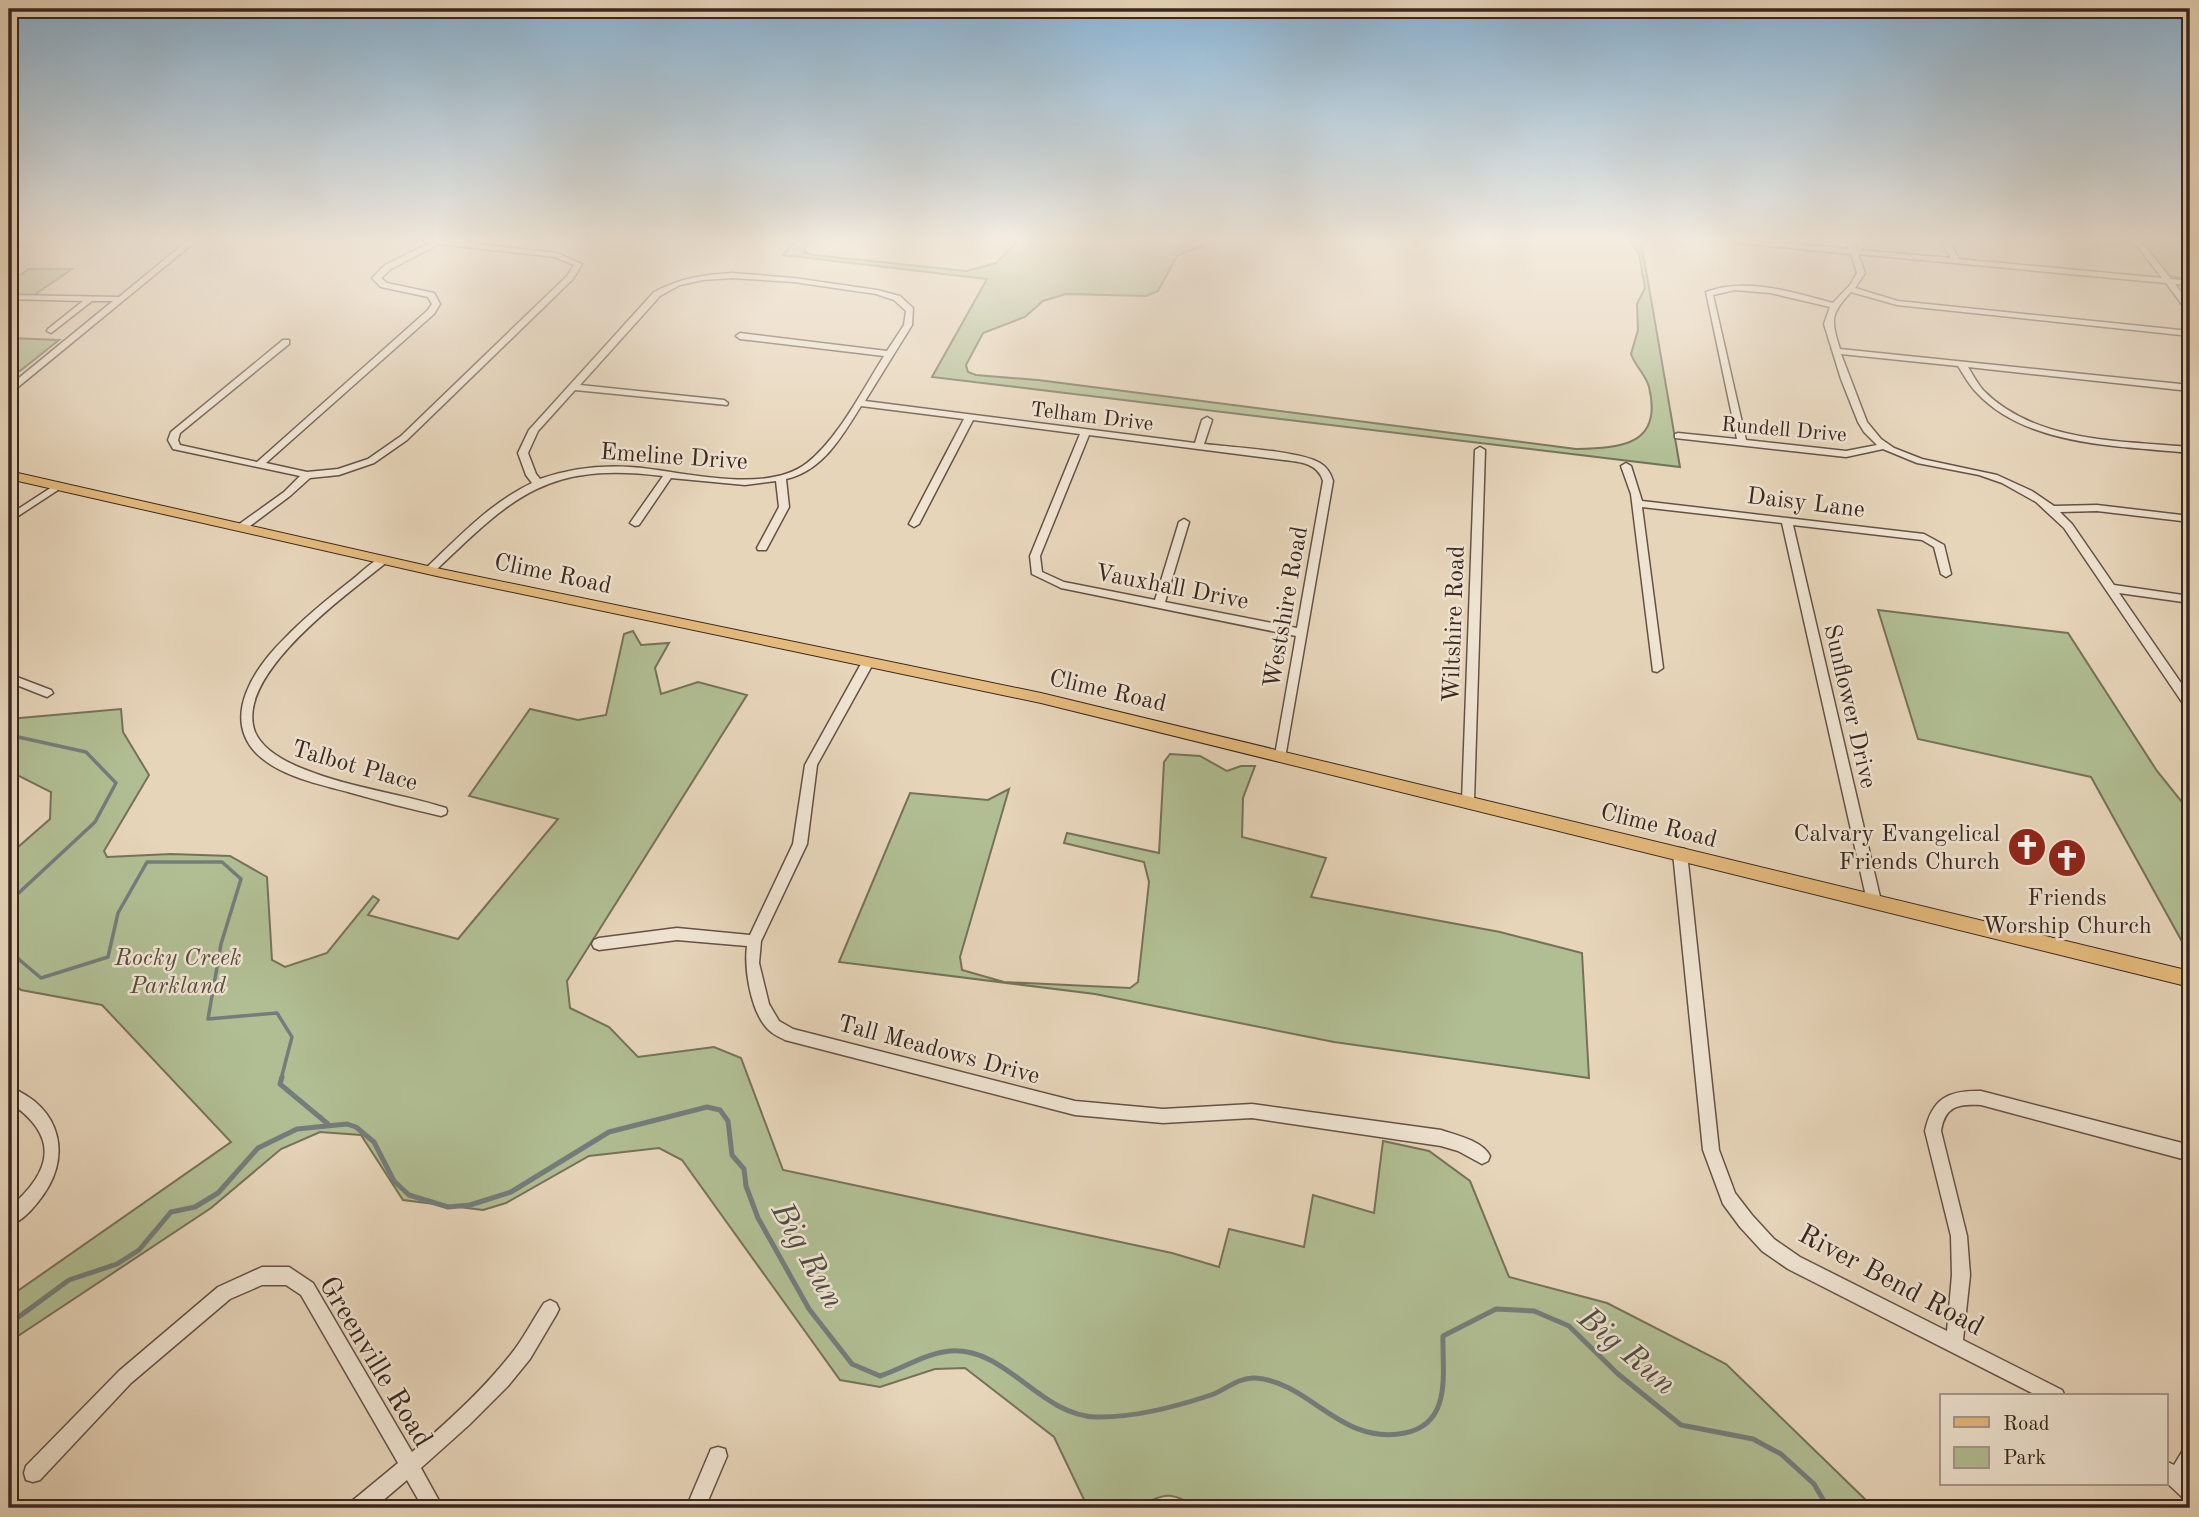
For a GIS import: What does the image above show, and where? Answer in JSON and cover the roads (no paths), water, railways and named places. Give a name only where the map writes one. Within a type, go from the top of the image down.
[{"type":"main road","name":"Clime Road","points":[[9,475],[430,570],[1041,698],[2190,979]]},
{"type":"street","points":[[51,331],[74,312]]},
{"type":"street","points":[[9,390],[105,312]]},
{"type":"street","points":[[258,466],[431,312]]},
{"type":"street","points":[[286,342],[176,432],[173,440],[176,447],[307,475],[348,470],[391,451],[534,312]]},
{"type":"street","points":[[538,483],[523,453],[534,430],[641,312]]},
{"type":"street","points":[[762,548],[785,507],[780,479],[815,461],[889,354],[911,317],[909,312]]},
{"type":"street","points":[[1710,312],[1742,443]]},
{"type":"street","points":[[1832,312],[1828,324],[1864,425],[1886,446],[1919,460],[1998,478],[2025,491],[2052,509],[2068,526],[2190,705]]},
{"type":"street","points":[[1970,312],[2190,334]]},
{"type":"street","points":[[740,336],[889,354]]},
{"type":"street","points":[[1837,351],[2190,388]]},
{"type":"street","points":[[1961,364],[1970,384],[1986,401],[2035,426],[2084,437],[2190,450]]},
{"type":"street","points":[[575,387],[724,403]]},
{"type":"street","name":"Telham Drive","points":[[857,403],[1296,459],[1322,468]]},
{"type":"street","points":[[914,524],[970,418]]},
{"type":"street","points":[[1198,447],[1207,420]]},
{"type":"street","name":"Vauxhall Drive","points":[[1085,433],[1035,556],[1037,574],[1061,586],[1302,633]]},
{"type":"street","name":"Rundell Drive","points":[[1678,436],[1846,454],[1886,446]]},
{"type":"street","name":"Wiltshire Road","points":[[1468,801],[1480,450]]},
{"type":"street","points":[[1626,466],[1633,480],[1637,503],[1657,668]]},
{"type":"street","name":"Westshire Road","points":[[1281,755],[1328,481],[1322,468]]},
{"type":"street","name":"Emeline Drive","points":[[430,570],[488,514],[538,483],[605,469],[751,482],[780,479]]},
{"type":"street","points":[[635,523],[669,474]]},
{"type":"street","points":[[242,527],[287,494],[307,475]]},
{"type":"street","points":[[9,519],[58,486]]},
{"type":"street","name":"Daisy Lane","points":[[1637,503],[1924,537],[1940,545],[1946,573]]},
{"type":"street","points":[[2052,509],[2089,508],[2190,519]]},
{"type":"street","name":"Sunflower Drive","points":[[1787,521],[1874,901]]},
{"type":"street","points":[[1159,605],[1184,522]]},
{"type":"street","name":"Talbot Place","points":[[383,559],[273,658],[254,687],[249,703],[251,737],[261,752],[290,771],[441,811]]},
{"type":"street","points":[[2110,588],[2190,598]]},
{"type":"street","name":"Tall Meadows Drive","points":[[868,662],[811,765],[800,844],[754,941],[752,964],[762,1006],[774,1026],[790,1035],[1075,1108],[1163,1116],[1252,1111],[1294,1116],[1441,1139],[1462,1145],[1482,1157]]},
{"type":"street","points":[[9,678],[47,693]]},
{"type":"street","name":"River Bend Road","points":[[1680,853],[1711,1150],[1729,1198],[1768,1245],[1794,1263],[2052,1394]]},
{"type":"street","points":[[599,944],[677,934],[754,941]]},
{"type":"street","points":[[9,1094],[29,1104],[43,1118],[54,1150],[48,1171],[28,1201],[9,1218]]},
{"type":"street","points":[[1954,1345],[1961,1275],[1959,1236],[1934,1131],[1935,1117],[1940,1107],[1965,1097],[1981,1097],[2190,1153]]},
{"type":"street","name":"Greenville Road","points":[[33,1473],[125,1377],[224,1293],[262,1276],[289,1276],[307,1289],[434,1508]]},
{"type":"street","points":[[359,1508],[443,1439],[495,1385],[520,1357],[550,1309]]},
{"type":"street","points":[[695,1508],[718,1456]]},
{"type":"street","points":[[2178,1480],[2190,1457]]},
{"type":"waterway","name":"Big Run","points":[[9,735],[86,752],[116,783],[95,822],[9,902]]},
{"type":"waterway","name":"Big Run","points":[[9,951],[41,978],[108,957],[118,913],[147,862],[222,862],[241,879],[221,944],[208,1019],[277,1013],[292,1037],[281,1079]]},
{"type":"waterway","name":"Big Run","points":[[282,1077],[280,1084],[328,1124]]},
{"type":"waterway","name":"Big Run","points":[[9,1324],[69,1280],[117,1264],[139,1250],[171,1212],[195,1207],[218,1193],[258,1148],[297,1129],[347,1124],[356,1127],[374,1142],[394,1181],[409,1195],[448,1207],[470,1205],[511,1192],[609,1132],[707,1107],[720,1110],[728,1121],[732,1155],[744,1169],[746,1186],[758,1218],[809,1309],[852,1364],[880,1376],[941,1352],[970,1353],[989,1359],[1057,1405],[1096,1417],[1140,1414],[1169,1407],[1255,1378],[1275,1382],[1293,1390],[1344,1422],[1362,1430],[1382,1435],[1405,1433],[1431,1419],[1438,1407],[1443,1380],[1443,1336],[1496,1309],[1534,1311],[1569,1326],[1618,1374],[1681,1425],[1753,1439],[1781,1454],[1814,1484],[1828,1508]]},
{"type":"place","name":"Calvary Evangelical Friends Church","points":[[2027,847]]},
{"type":"place","name":"Friends Worship Church","points":[[2067,858]]},
{"type":"park label","name":"Rocky Creek Parkland","points":[[178,971]]}]
